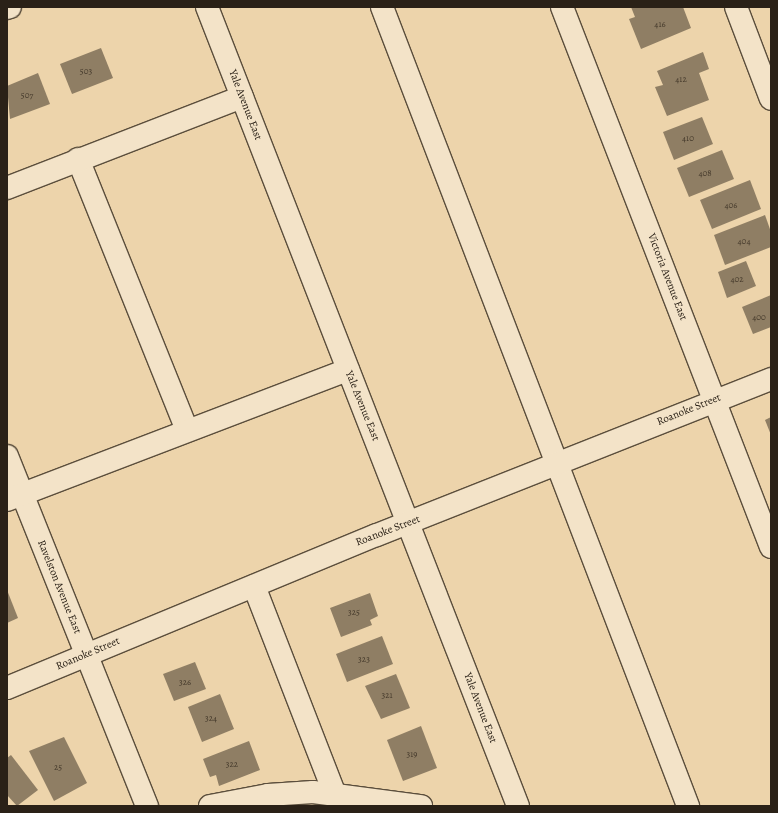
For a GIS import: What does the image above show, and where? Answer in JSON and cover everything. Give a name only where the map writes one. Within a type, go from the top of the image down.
[{"type":"street","name":"Yale Avenue East","points":[[207,7],[518,806]]},
{"type":"street","points":[[382,7],[554,465],[688,806]]},
{"type":"street","name":"Victoria Avenue East","points":[[562,7],[771,547]]},
{"type":"street","points":[[736,7],[771,99]]},
{"type":"street","points":[[7,188],[78,159],[242,97]]},
{"type":"street","points":[[78,159],[187,430]]},
{"type":"street","points":[[14,497],[348,370]]},
{"type":"street","name":"Roanoke Street","points":[[7,688],[409,523],[714,400],[771,379]]},
{"type":"street","name":"Ravelston Avenue East","points":[[7,456],[14,497],[87,655],[147,806]]},
{"type":"street","points":[[254,586],[334,792]]},
{"type":"street","points":[[210,806],[268,795],[334,792],[421,806]]},
{"type":"building","points":[[631,7],[683,7],[691,28],[641,49],[629,19],[635,17]]},
{"type":"building","points":[[101,48],[113,78],[72,94],[60,64]]},
{"type":"building","points":[[703,52],[709,69],[699,73],[709,100],[667,116],[655,87],[663,85],[657,71]]},
{"type":"building","points":[[38,73],[50,104],[10,119],[7,86]]},
{"type":"building","points":[[702,117],[713,144],[674,160],[663,132]]},
{"type":"building","points":[[722,150],[734,179],[689,197],[677,168]]},
{"type":"building","points":[[750,180],[761,209],[712,229],[700,200]]},
{"type":"building","points":[[765,215],[771,232],[771,247],[725,265],[714,235]]},
{"type":"building","points":[[746,261],[756,286],[727,298],[718,272]]},
{"type":"building","points":[[771,295],[771,327],[753,334],[742,307]]},
{"type":"building","points":[[771,417],[771,435],[765,420]]},
{"type":"building","points":[[7,590],[18,618],[7,623]]},
{"type":"building","points":[[370,593],[378,616],[370,620],[372,625],[341,637],[330,608]]},
{"type":"building","points":[[382,636],[393,664],[347,682],[336,654]]},
{"type":"building","points":[[195,662],[206,689],[174,701],[163,674]]},
{"type":"building","points":[[396,674],[410,708],[381,719],[365,686]]},
{"type":"building","points":[[220,694],[234,729],[202,742],[188,707]]},
{"type":"building","points":[[421,726],[437,768],[403,781],[387,740]]},
{"type":"building","points":[[64,737],[87,783],[54,801],[29,751]]},
{"type":"building","points":[[249,741],[260,770],[219,786],[216,775],[210,777],[203,759]]},
{"type":"building","points":[[11,755],[38,790],[17,806],[7,795],[7,758]]}]
